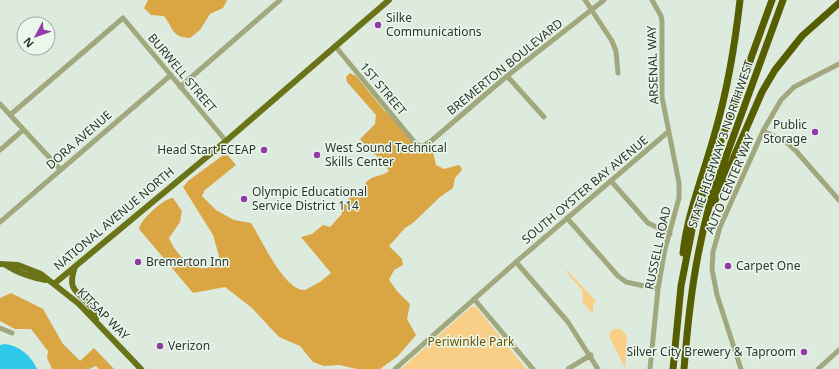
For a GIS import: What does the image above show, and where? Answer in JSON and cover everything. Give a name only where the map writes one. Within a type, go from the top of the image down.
[{"type":"highway","points":[[681,286],[682,265],[688,224],[716,131],[726,91],[740,0]]},
{"type":"highway","name":"STATE HIGHWAY 3 NORTHWEST","points":[[673,369],[681,286],[688,249],[700,204],[772,0]]},
{"type":"highway","name":"STATE HIGHWAY 3 NORTHWEST","points":[[684,369],[690,299],[695,263],[712,196],[782,0]]},
{"type":"highway","points":[[695,263],[720,187],[768,81],[779,63],[802,36],[838,4]]},
{"type":"main road","name":"NATIONAL AVENUE NORTH","points":[[54,284],[226,141],[389,0]]},
{"type":"main road","name":"KITSAP WAY","points":[[3,264],[12,264],[28,268],[41,274],[46,280],[54,284],[79,304],[141,369]]},
{"type":"main road","points":[[76,266],[72,276],[72,284],[76,294],[91,307],[99,324]]},
{"type":"street","points":[[180,87],[280,0]]},
{"type":"street","points":[[585,0],[614,46],[618,73]]},
{"type":"street","name":"BREMERTON BOULEVARD","points":[[417,145],[422,146],[430,142],[507,76],[604,0]]},
{"type":"street","name":"ARSENAL WAY","points":[[652,0],[658,8],[662,22],[662,97],[668,132]]},
{"type":"street","name":"BURWELL STREET","points":[[10,115],[123,18],[226,141]]},
{"type":"street","name":"1ST STREET","points":[[335,46],[417,145]]},
{"type":"street","name":"AUTO CENTER WAY","points":[[741,369],[717,295],[712,269],[713,252],[728,208],[763,131],[781,100],[794,87],[839,64]]},
{"type":"street","name":"DORA AVENUE","points":[[0,222],[171,75]]},
{"type":"street","points":[[507,76],[544,117]]},
{"type":"street","points":[[0,104],[60,169]]},
{"type":"street","points":[[0,150],[23,130]]},
{"type":"street","points":[[763,131],[786,142],[796,151],[839,200]]},
{"type":"street","name":"SOUTH OYSTER BAY AVENUE","points":[[395,369],[516,262],[668,132]]},
{"type":"street","name":"RUSSELL ROAD","points":[[650,369],[658,289],[679,198],[679,183],[668,132]]},
{"type":"street","points":[[611,181],[648,223],[670,234]]},
{"type":"street","points":[[567,218],[618,276],[626,282],[658,289]]},
{"type":"street","points":[[516,262],[568,322],[591,355],[598,369]]},
{"type":"street","points":[[474,299],[533,369]]},
{"type":"street","points":[[0,328],[12,333]]},
{"type":"street","points":[[818,369],[839,350]]},
{"type":"street","points":[[568,369],[591,355]]},
{"type":"green space","points":[[566,269],[596,301],[593,305],[593,314],[583,303],[582,290],[568,274]]},
{"type":"green space","name":"Periwinkle Park","points":[[472,306],[476,307],[526,369],[401,369]]},
{"type":"green space","points":[[614,329],[621,329],[627,336],[625,368],[609,336],[610,332]]},
{"type":"shaded area","points":[[148,0],[227,0],[223,8],[210,14],[200,30],[190,38],[176,34],[164,16],[151,15],[144,8]]},
{"type":"shaded area","points":[[350,73],[356,76],[384,110],[422,148],[429,146],[432,148],[436,165],[444,169],[459,165],[462,170],[455,178],[453,188],[440,197],[413,223],[405,228],[389,246],[402,259],[403,265],[394,270],[389,280],[397,291],[410,304],[407,319],[416,335],[398,356],[380,369],[357,369],[339,365],[324,366],[313,362],[300,346],[279,337],[252,308],[225,287],[193,293],[139,229],[143,220],[153,210],[169,199],[173,198],[182,211],[180,222],[169,238],[172,245],[188,263],[202,268],[209,268],[216,264],[219,256],[213,235],[183,187],[188,181],[226,153],[236,165],[205,190],[202,196],[216,210],[234,220],[251,223],[281,273],[297,288],[305,290],[320,282],[331,273],[301,237],[312,234],[323,225],[330,227],[341,215],[344,205],[350,197],[362,190],[371,179],[389,171],[383,162],[360,139],[375,124],[376,115],[347,82],[346,77]]},
{"type":"shaded area","points":[[11,293],[43,309],[63,344],[80,361],[94,348],[114,369],[99,369],[96,366],[89,369],[52,369],[47,358],[48,351],[31,329],[15,329],[0,321],[0,298]]},
{"type":"water","points":[[5,344],[20,349],[28,355],[37,369],[0,369],[0,345]]},
{"type":"place","name":"Silke Communications","points":[[378,25]]},
{"type":"place","name":"Public Storage","points":[[815,132]]},
{"type":"place","name":"Head Start ECEAP","points":[[264,150]]},
{"type":"place","name":"West Sound Technical Skills Center","points":[[317,155]]},
{"type":"place","name":"Olympic Educational Service District 114","points":[[244,199]]},
{"type":"place","name":"Bremerton Inn","points":[[138,262]]},
{"type":"place","name":"Carpet One","points":[[728,266]]},
{"type":"place","name":"Verizon","points":[[160,346]]},
{"type":"place","name":"Silver City Brewery & Taproom","points":[[804,352]]}]
